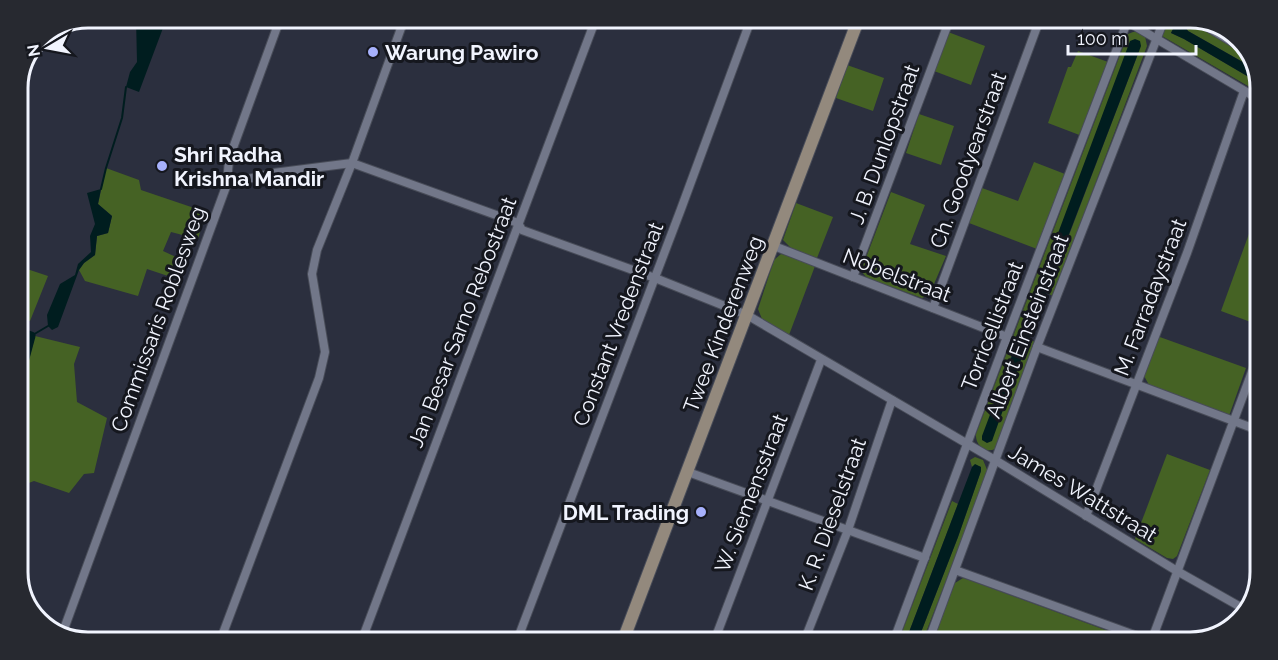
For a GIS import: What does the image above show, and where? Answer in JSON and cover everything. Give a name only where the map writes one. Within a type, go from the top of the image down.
[{"type":"street","name":"Commissaris Roblesweg","points":[[65,626],[227,184],[229,159],[277,28]]},
{"type":"street","points":[[224,632],[319,378],[325,352],[312,274],[317,250],[352,163],[401,28]]},
{"type":"street","name":"Jan Besar Sarno Rebostraat","points":[[365,632],[592,28]]},
{"type":"street","name":"Constant Vredenstraat","points":[[520,632],[748,28]]},
{"type":"street","name":"Twee Kinderenweg","points":[[626,632],[855,28]]},
{"type":"street","name":"J. B. Dunlopstraat","points":[[854,278],[947,28]]},
{"type":"street","name":"Ch. Goodyearstraat","points":[[933,308],[1037,28]]},
{"type":"street","name":"Torricellistraat","points":[[897,632],[1125,28]]},
{"type":"street","points":[[1138,28],[1249,94]]},
{"type":"street","name":"Albert Einsteinstraat","points":[[932,632],[1037,347],[1161,28]]},
{"type":"street","name":"M. Farradaystraat","points":[[1086,516],[1191,243],[1244,91]]},
{"type":"street","points":[[227,184],[273,173],[352,163]]},
{"type":"street","name":"James Wattstraat","points":[[352,163],[518,223],[522,230],[655,278],[747,315],[1238,606]]},
{"type":"street","name":"Nobelstraat","points":[[774,246],[1007,337]]},
{"type":"street","points":[[1037,347],[1250,427]]},
{"type":"street","name":"W. Siemensstraat","points":[[718,632],[821,360]]},
{"type":"street","points":[[1155,632],[1250,378]]},
{"type":"street","name":"K. R. Dieselstraat","points":[[808,632],[848,530],[892,400]]},
{"type":"street","points":[[688,472],[925,558]]},
{"type":"street","points":[[955,570],[1124,632]]},
{"type":"green space","points":[[1163,28],[1174,28],[1171,33],[1248,76],[1249,87],[1162,36]]},
{"type":"green space","points":[[1186,28],[1208,32],[1234,48],[1243,62]]},
{"type":"green space","points":[[948,32],[985,46],[971,85],[934,71]]},
{"type":"green space","points":[[1133,32],[1145,36],[1147,46],[1053,296],[1047,293],[1141,46],[1062,226],[1010,359],[1020,363],[1029,339],[1035,342],[995,449],[984,449],[977,441],[976,434],[1128,34]]},
{"type":"green space","points":[[1078,51],[1108,62],[1082,136],[1048,123],[1068,67],[1071,67]]},
{"type":"green space","points":[[847,65],[884,78],[873,111],[836,98]]},
{"type":"green space","points":[[919,114],[954,126],[941,165],[906,153]]},
{"type":"green space","points":[[1034,162],[1065,174],[1037,249],[969,223],[982,188],[1018,201]]},
{"type":"green space","points":[[106,168],[139,180],[141,190],[206,212],[198,239],[171,232],[163,251],[189,263],[180,280],[147,269],[138,296],[85,281],[79,270],[95,255],[97,236],[108,233],[112,216],[98,204]]},
{"type":"green space","points":[[891,192],[925,205],[910,244],[946,256],[929,295],[922,298],[867,278],[861,271]]},
{"type":"green space","points":[[796,203],[833,217],[817,258],[791,248],[783,240]]},
{"type":"green space","points":[[1249,233],[1249,322],[1221,311]]},
{"type":"green space","points":[[781,254],[815,266],[789,335],[762,319],[758,309],[774,260]]},
{"type":"green space","points":[[29,270],[48,276],[29,321]]},
{"type":"green space","points":[[35,336],[80,347],[74,364],[77,402],[107,418],[94,473],[84,474],[69,493],[34,481],[29,483],[29,359]]},
{"type":"green space","points":[[1157,336],[1246,368],[1229,416],[1149,385],[1143,374]]},
{"type":"green space","points":[[1167,454],[1210,470],[1177,556],[1173,559],[1167,558],[1135,539]]},
{"type":"green space","points":[[975,457],[983,460],[988,472],[926,632],[921,632],[981,471],[981,467],[975,465],[972,467],[970,460]]},
{"type":"green space","points":[[952,501],[958,504],[909,632],[902,632]]},
{"type":"green space","points":[[963,578],[1111,632],[936,632],[955,583]]},
{"type":"shaded area","points":[[136,28],[163,28],[139,92],[126,87],[130,72],[137,62]]},
{"type":"shaded area","points":[[1174,28],[1186,28],[1243,62],[1248,76],[1184,39],[1171,33]]},
{"type":"shaded area","points":[[1135,39],[1140,41],[1141,46],[992,441],[987,443],[982,440],[982,436],[1130,41]]},
{"type":"shaded area","points":[[101,189],[98,204],[112,216],[108,233],[97,236],[95,255],[79,270],[58,327],[52,330],[48,326],[47,315],[60,284],[75,275],[78,264],[91,252],[90,236],[95,224],[87,193]]},
{"type":"shaded area","points":[[975,464],[981,467],[981,471],[958,537],[921,632],[909,632]]},
{"type":"waterway","points":[[101,189],[122,118],[126,87]]},
{"type":"waterway","points":[[31,336],[48,326]]},
{"type":"waterway","points":[[29,335],[31,336],[29,343]]},
{"type":"place","name":"Warung Pawiro","points":[[373,52]]},
{"type":"place","name":"Shri Radha Krishna Mandir","points":[[162,166]]},
{"type":"place","name":"DML Trading","points":[[701,512]]}]
